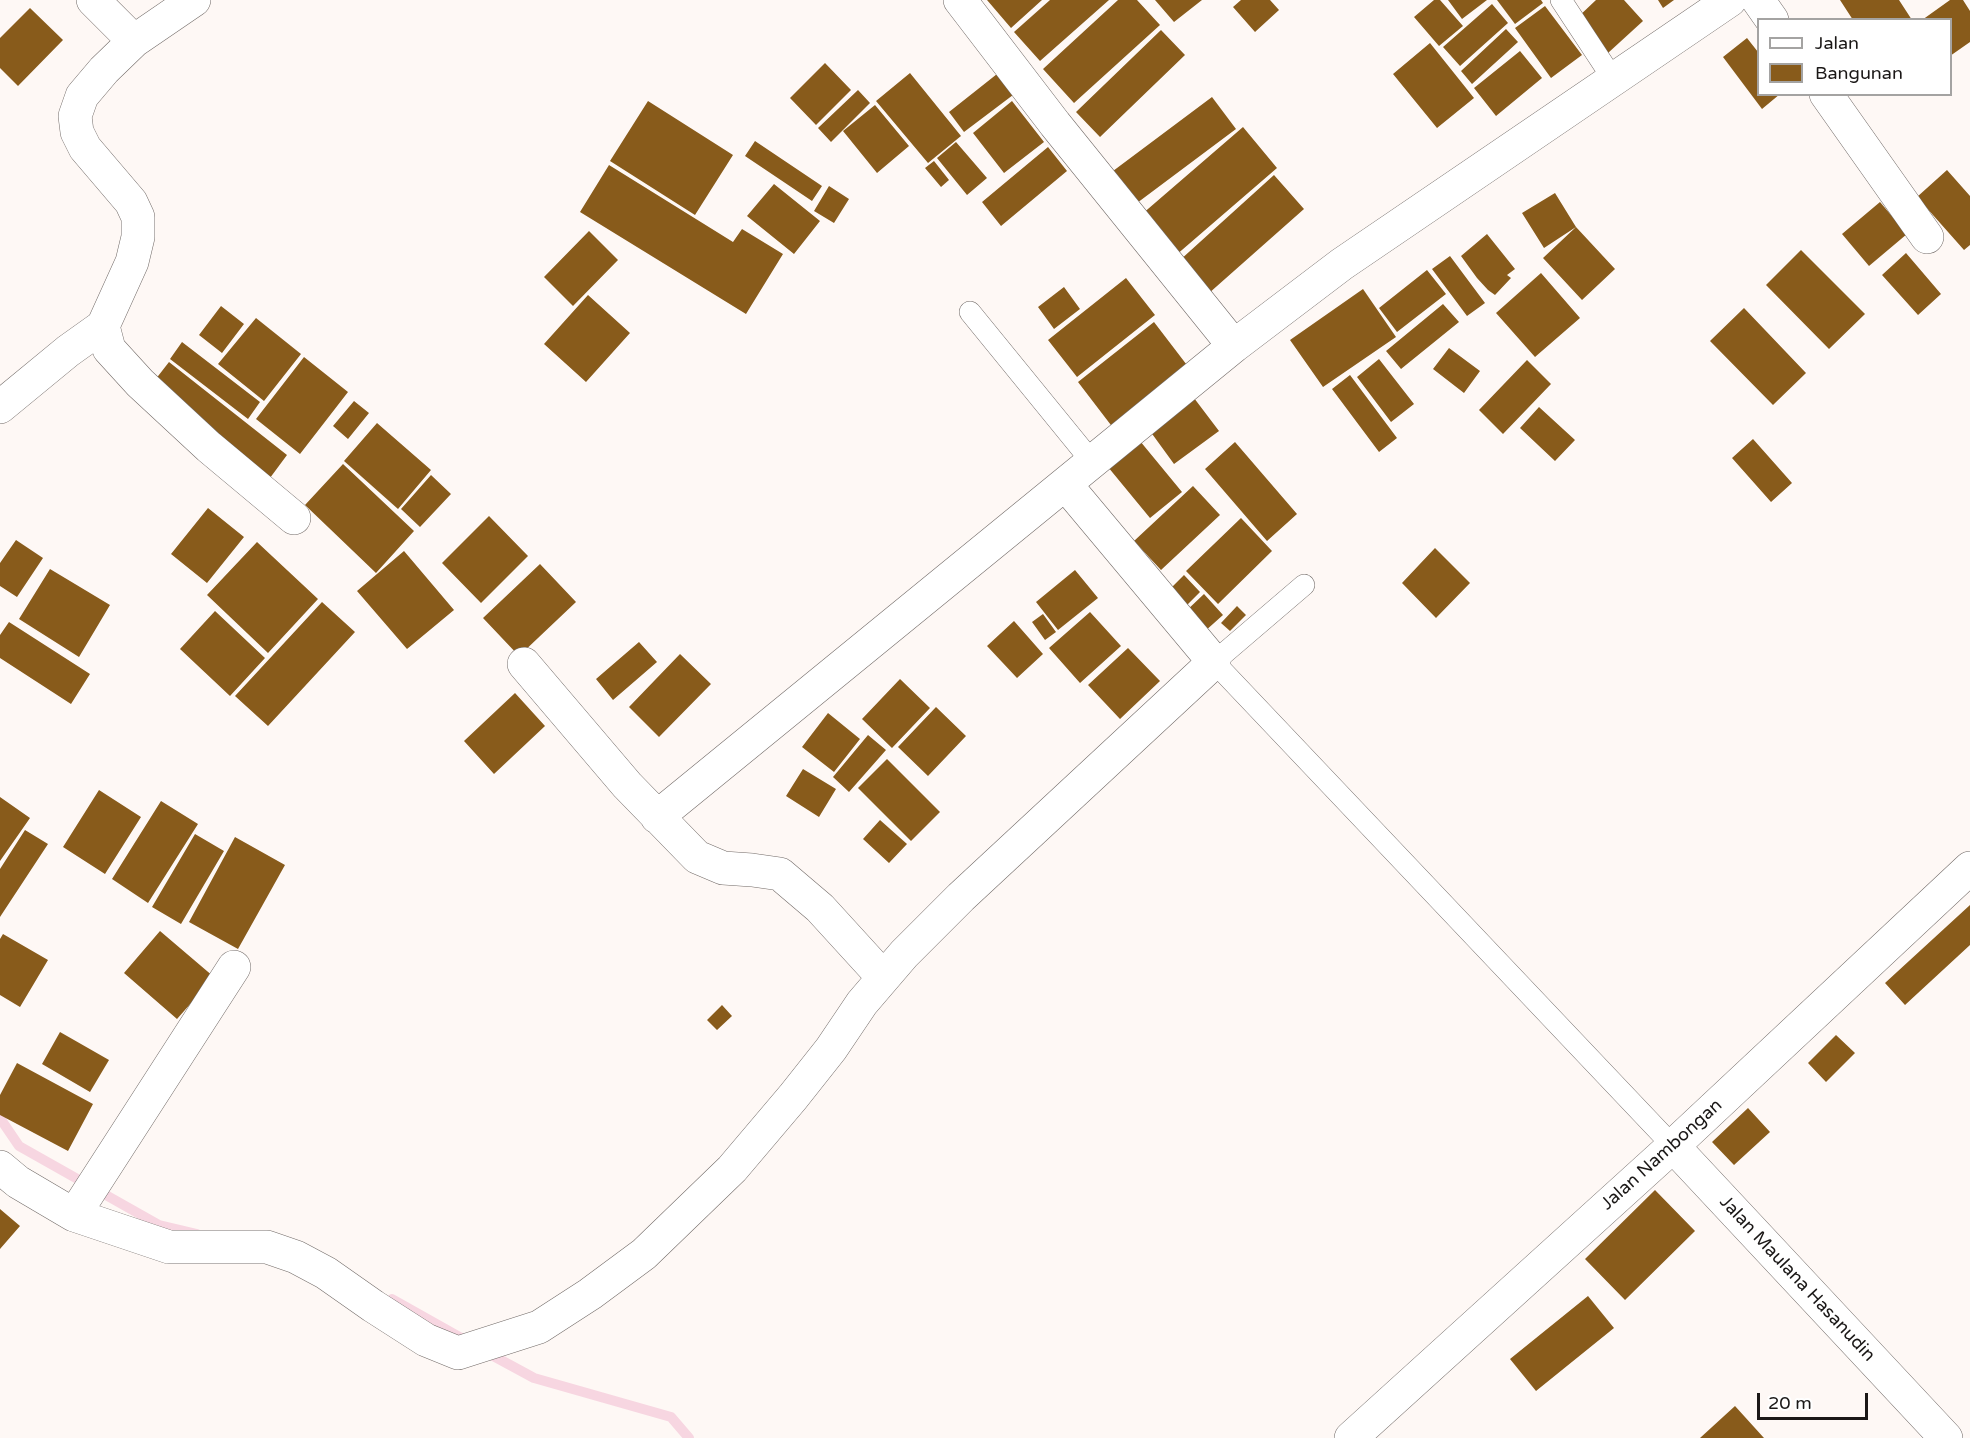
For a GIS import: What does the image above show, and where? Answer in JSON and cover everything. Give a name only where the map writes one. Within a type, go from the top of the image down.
[{"type":"street","points":[[93,0],[134,41]]},
{"type":"street","points":[[0,407],[102,326],[132,262],[138,237],[138,217],[131,202],[85,147],[77,132],[75,116],[82,96],[104,70],[134,41],[194,0]]},
{"type":"street","points":[[960,0],[1055,124],[1234,346]]},
{"type":"street","points":[[657,817],[1234,346],[1342,264],[1730,0]]},
{"type":"street","points":[[1758,0],[1771,18]]},
{"type":"street","points":[[1827,96],[1927,237]]},
{"type":"street","points":[[102,326],[109,349],[140,383],[209,447],[294,518]]},
{"type":"street","points":[[0,1167],[18,1182],[74,1215],[169,1247],[267,1247],[296,1257],[326,1273],[426,1340],[458,1353],[538,1327],[590,1294],[644,1254],[732,1169],[793,1097],[883,977],[904,954],[961,897],[1214,662],[1066,485]]},
{"type":"street","points":[[524,664],[627,785],[697,856],[723,868],[780,874],[820,908],[883,977]]},
{"type":"street","name":"Jalan Nambongan","points":[[1351,1438],[1673,1146],[1970,868]]},
{"type":"street","points":[[74,1215],[234,967]]},
{"type":"street","name":"Jalan Maulana Hasanudin","points":[[1673,1146],[1946,1438]]},
{"type":"lane","points":[[1561,0],[1614,79]]},
{"type":"lane","points":[[970,312],[1093,463]]},
{"type":"lane","points":[[1304,585],[1214,662],[1673,1146]]},
{"type":"building","points":[[987,0],[1042,0],[1011,28]]},
{"type":"building","points":[[1050,0],[1109,0],[1040,61],[1014,32]]},
{"type":"building","points":[[1118,0],[1137,0],[1160,25],[1074,103],[1043,69]]},
{"type":"building","points":[[1155,0],[1202,0],[1174,22]]},
{"type":"building","points":[[1241,0],[1270,0],[1279,10],[1255,32],[1233,7]]},
{"type":"building","points":[[1434,0],[1440,0],[1463,26],[1439,46],[1414,17]]},
{"type":"building","points":[[1448,0],[1487,0],[1462,19]]},
{"type":"building","points":[[1497,0],[1541,0],[1543,3],[1515,24]]},
{"type":"building","points":[[1596,0],[1624,0],[1643,21],[1608,53],[1577,18]]},
{"type":"building","points":[[1658,0],[1674,0],[1663,8]]},
{"type":"building","points":[[1840,0],[1899,0],[1911,18],[1852,18]]},
{"type":"building","points":[[1950,0],[1963,0],[1970,11],[1970,42],[1952,55],[1952,18],[1925,18]]},
{"type":"building","points":[[1492,4],[1508,23],[1460,66],[1443,47]]},
{"type":"building","points":[[1545,6],[1582,55],[1551,78],[1515,28]]},
{"type":"building","points":[[30,8],[63,40],[18,86],[0,68],[0,38]]},
{"type":"building","points":[[1506,29],[1518,42],[1472,84],[1461,71]]},
{"type":"building","points":[[1161,30],[1185,55],[1100,137],[1076,112]]},
{"type":"building","points":[[1747,38],[1757,51],[1757,96],[1778,96],[1762,109],[1723,57]]},
{"type":"building","points":[[1430,43],[1474,98],[1437,128],[1393,74]]},
{"type":"building","points":[[1520,51],[1542,78],[1496,116],[1474,88]]},
{"type":"building","points":[[825,63],[851,90],[816,125],[790,98]]},
{"type":"building","points":[[910,73],[961,136],[928,163],[876,101]]},
{"type":"building","points":[[997,74],[1013,95],[964,132],[949,112]]},
{"type":"building","points":[[858,90],[870,103],[831,142],[818,128]]},
{"type":"building","points":[[1212,97],[1236,129],[1137,203],[1113,171]]},
{"type":"building","points":[[648,101],[733,155],[695,215],[610,161]]},
{"type":"building","points":[[1012,101],[1044,142],[1004,173],[973,133]]},
{"type":"building","points":[[875,105],[909,146],[877,173],[843,131]]},
{"type":"building","points":[[1243,127],[1277,168],[1175,256],[1141,215]]},
{"type":"building","points":[[755,141],[822,186],[812,201],[745,156]]},
{"type":"building","points":[[956,142],[987,178],[967,195],[937,158]]},
{"type":"building","points":[[1048,147],[1067,171],[1001,226],[982,202]]},
{"type":"building","points":[[934,161],[949,180],[941,187],[925,168]]},
{"type":"building","points":[[609,165],[733,242],[742,229],[783,254],[746,314],[580,212]]},
{"type":"building","points":[[1947,170],[1970,196],[1970,245],[1964,250],[1917,197]]},
{"type":"building","points":[[1274,175],[1304,209],[1208,294],[1179,261]]},
{"type":"building","points":[[774,184],[820,221],[794,254],[747,216]]},
{"type":"building","points":[[829,186],[849,199],[834,223],[814,211]]},
{"type":"building","points":[[1555,193],[1576,227],[1544,248],[1522,213]]},
{"type":"building","points":[[1880,202],[1907,234],[1869,266],[1842,234]]},
{"type":"building","points":[[1576,227],[1615,269],[1582,300],[1543,258]]},
{"type":"building","points":[[589,231],[618,260],[573,306],[544,277]]},
{"type":"building","points":[[1487,234],[1515,269],[1507,275],[1511,278],[1495,295],[1477,278],[1461,256]]},
{"type":"building","points":[[1801,250],[1865,314],[1829,349],[1766,285]]},
{"type":"building","points":[[1906,253],[1941,294],[1918,315],[1882,275]]},
{"type":"building","points":[[1450,256],[1485,303],[1467,316],[1432,269]]},
{"type":"building","points":[[1427,270],[1446,294],[1397,332],[1379,308]]},
{"type":"building","points":[[1541,273],[1580,318],[1535,357],[1496,313]]},
{"type":"building","points":[[1126,278],[1155,315],[1077,377],[1048,340]]},
{"type":"building","points":[[1064,287],[1080,309],[1054,329],[1038,307]]},
{"type":"building","points":[[1363,289],[1396,337],[1323,387],[1290,340]]},
{"type":"building","points":[[588,295],[630,333],[586,382],[544,344]]},
{"type":"building","points":[[1443,304],[1459,322],[1401,369],[1386,351]]},
{"type":"building","points":[[221,306],[244,324],[222,353],[199,335]]},
{"type":"building","points":[[1744,308],[1806,373],[1773,405],[1710,341]]},
{"type":"building","points":[[256,318],[301,354],[264,401],[218,364]]},
{"type":"building","points":[[1154,322],[1193,373],[1117,433],[1078,382]]},
{"type":"building","points":[[182,342],[260,402],[248,419],[170,359]]},
{"type":"building","points":[[1449,348],[1480,371],[1464,393],[1433,369]]},
{"type":"building","points":[[304,357],[348,392],[300,454],[256,419]]},
{"type":"building","points":[[1379,359],[1414,404],[1391,422],[1357,377]]},
{"type":"building","points":[[1527,360],[1551,384],[1503,434],[1479,410]]},
{"type":"building","points":[[169,362],[287,455],[267,482],[148,389]]},
{"type":"building","points":[[1350,375],[1397,438],[1379,452],[1332,389]]},
{"type":"building","points":[[1194,398],[1219,431],[1174,464],[1150,431]]},
{"type":"building","points":[[354,401],[369,413],[348,439],[333,426]]},
{"type":"building","points":[[1539,407],[1575,440],[1555,461],[1520,428]]},
{"type":"building","points":[[377,423],[431,470],[398,509],[344,461]]},
{"type":"building","points":[[1753,439],[1792,483],[1771,502],[1732,458]]},
{"type":"building","points":[[1140,441],[1182,492],[1150,518],[1108,467]]},
{"type":"building","points":[[1235,442],[1297,514],[1267,541],[1205,469]]},
{"type":"building","points":[[343,464],[414,531],[376,573],[305,505]]},
{"type":"building","points":[[431,475],[451,494],[420,527],[401,509]]},
{"type":"building","points":[[1193,486],[1220,515],[1161,570],[1134,541]]},
{"type":"building","points":[[208,508],[244,537],[207,583],[171,554]]},
{"type":"building","points":[[489,516],[528,556],[481,603],[442,563]]},
{"type":"building","points":[[1241,518],[1272,551],[1218,604],[1186,571]]},
{"type":"building","points":[[16,540],[43,558],[17,597],[0,586],[0,563]]},
{"type":"building","points":[[257,542],[318,599],[268,653],[207,595]]},
{"type":"building","points":[[1435,548],[1470,583],[1436,618],[1402,583]]},
{"type":"building","points":[[404,551],[454,610],[407,649],[357,591]]},
{"type":"building","points":[[540,564],[576,602],[519,656],[483,618]]},
{"type":"building","points":[[50,569],[110,605],[79,657],[19,619]]},
{"type":"building","points":[[1075,570],[1098,598],[1058,630],[1036,602]]},
{"type":"building","points":[[1184,575],[1200,592],[1187,605],[1171,588]]},
{"type":"building","points":[[1204,594],[1223,615],[1204,632],[1185,612]]},
{"type":"building","points":[[322,602],[355,632],[268,726],[235,696]]},
{"type":"building","points":[[1237,606],[1246,615],[1230,631],[1221,623]]},
{"type":"building","points":[[215,611],[265,658],[230,696],[180,649]]},
{"type":"building","points":[[1090,612],[1121,646],[1080,683],[1049,648]]},
{"type":"building","points":[[1043,614],[1056,632],[1045,640],[1032,622]]},
{"type":"building","points":[[1014,621],[1043,654],[1017,678],[987,646]]},
{"type":"building","points":[[9,622],[90,674],[71,704],[0,658],[0,635]]},
{"type":"building","points":[[639,642],[657,662],[613,700],[596,679]]},
{"type":"building","points":[[1128,648],[1160,681],[1120,719],[1088,685]]},
{"type":"building","points":[[680,654],[711,684],[659,737],[629,707]]},
{"type":"building","points":[[900,679],[930,708],[892,748],[862,719]]},
{"type":"building","points":[[515,693],[545,726],[494,774],[464,741]]},
{"type":"building","points":[[936,707],[966,736],[928,776],[898,747]]},
{"type":"building","points":[[828,713],[860,739],[834,772],[802,747]]},
{"type":"building","points":[[868,735],[886,750],[849,792],[833,777]]},
{"type":"building","points":[[887,759],[940,812],[911,841],[858,788]]},
{"type":"building","points":[[803,769],[836,789],[819,817],[786,796]]},
{"type":"building","points":[[99,790],[141,817],[105,874],[63,847]]},
{"type":"building","points":[[0,797],[30,818],[0,861]]},
{"type":"building","points":[[161,801],[198,824],[148,903],[112,879]]},
{"type":"building","points":[[880,820],[907,844],[889,863],[863,839]]},
{"type":"building","points":[[25,830],[48,844],[0,917],[0,869]]},
{"type":"building","points":[[195,834],[224,851],[181,924],[152,907]]},
{"type":"building","points":[[235,837],[285,865],[238,949],[189,922]]},
{"type":"building","points":[[1970,905],[1970,945],[1905,1005],[1885,983]]},
{"type":"building","points":[[160,931],[214,977],[177,1019],[124,973]]},
{"type":"building","points":[[3,934],[48,960],[20,1007],[0,995],[0,939]]},
{"type":"building","points":[[722,1005],[732,1016],[717,1030],[707,1020]]},
{"type":"building","points":[[60,1032],[109,1060],[90,1092],[42,1064]]},
{"type":"building","points":[[1836,1035],[1855,1053],[1826,1082],[1808,1063]]},
{"type":"building","points":[[17,1063],[93,1104],[68,1151],[0,1115],[0,1095]]},
{"type":"building","points":[[1748,1108],[1770,1132],[1734,1165],[1712,1142]]},
{"type":"building","points":[[1655,1190],[1695,1231],[1625,1300],[1585,1259]]},
{"type":"building","points":[[0,1209],[20,1226],[0,1249]]},
{"type":"building","points":[[1588,1296],[1614,1328],[1536,1391],[1510,1359]]},
{"type":"building","points":[[1735,1406],[1764,1438],[1700,1438]]},
{"type":"waterway","points":[[0,1118],[19,1146],[159,1225],[197,1234]]},
{"type":"waterway","points":[[392,1299],[465,1340]]},
{"type":"waterway","points":[[486,1352],[534,1378],[671,1417],[689,1438]]}]
